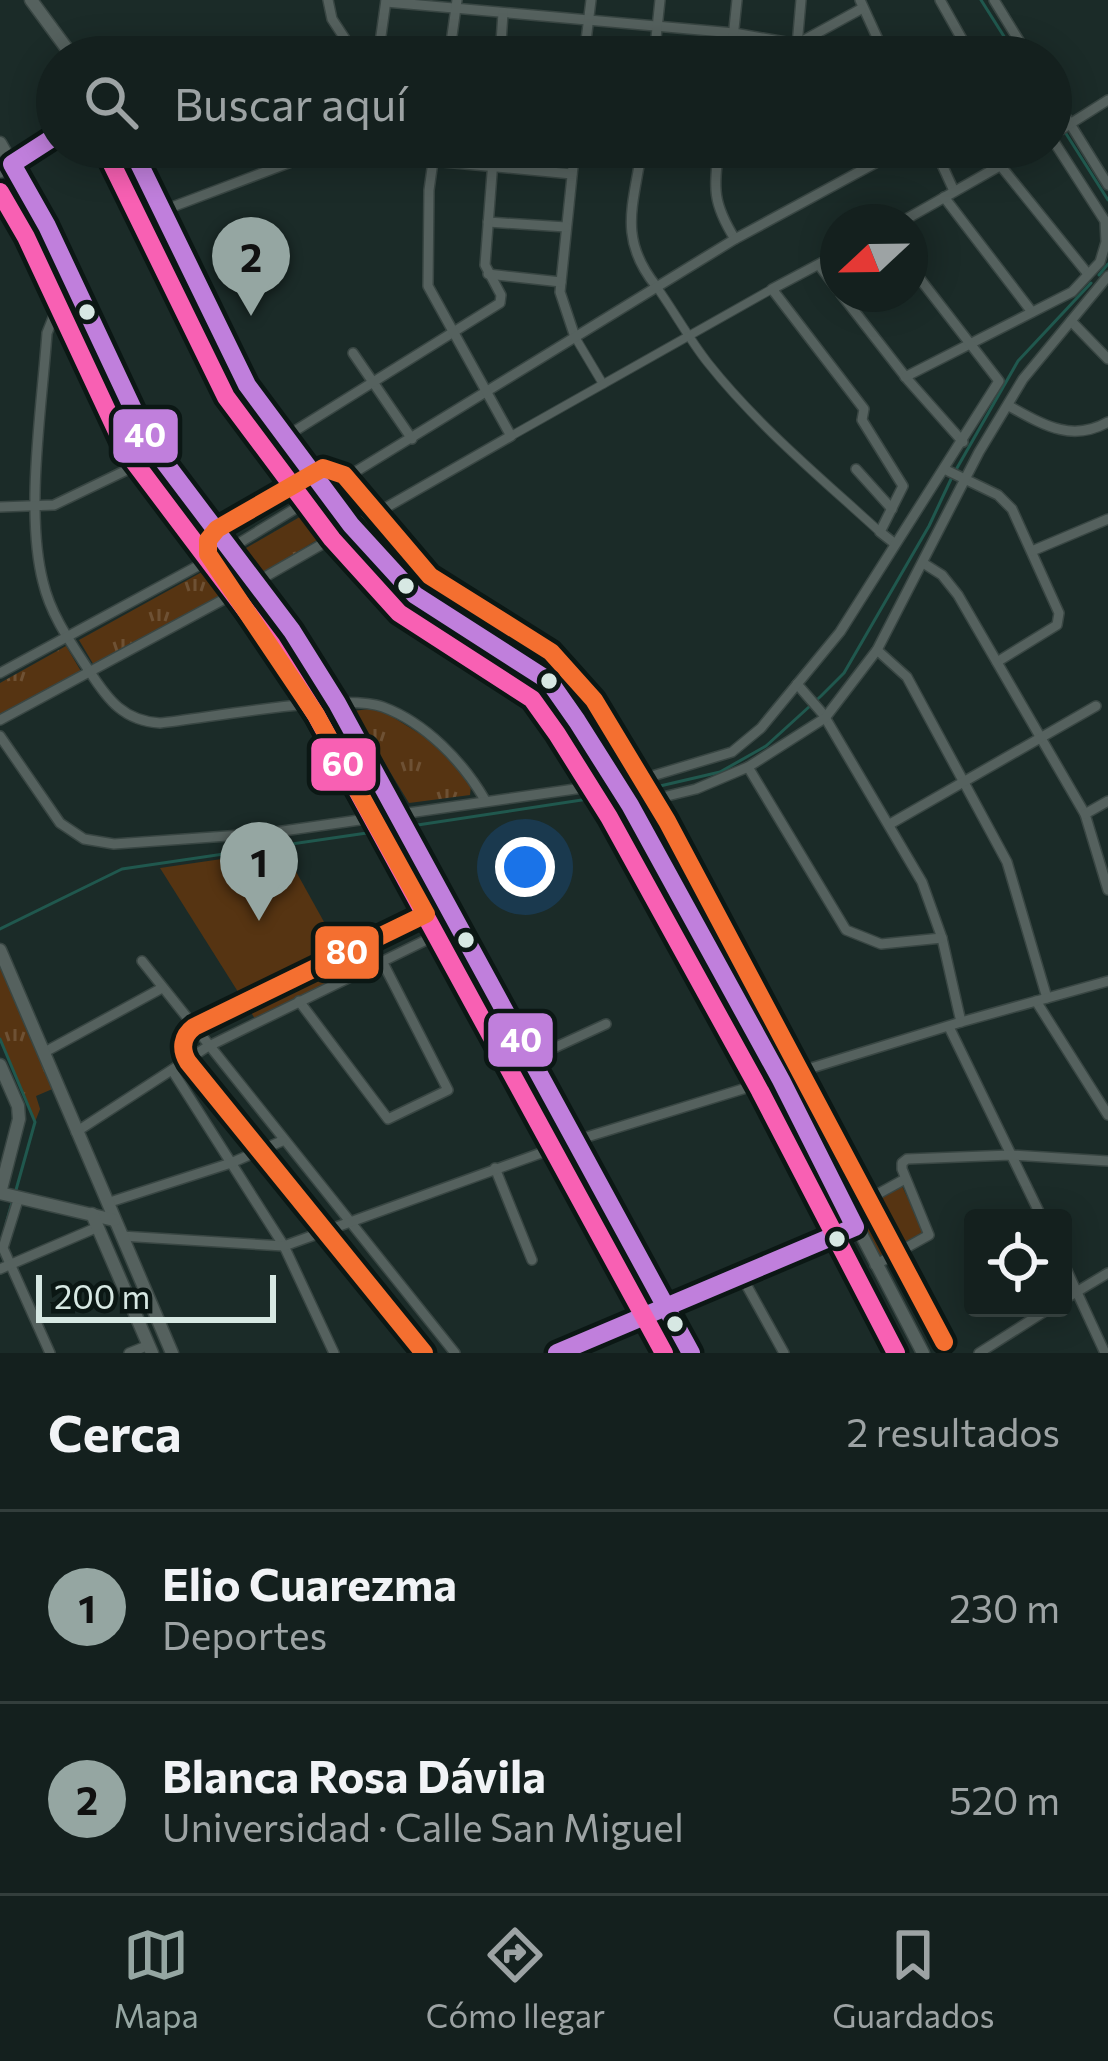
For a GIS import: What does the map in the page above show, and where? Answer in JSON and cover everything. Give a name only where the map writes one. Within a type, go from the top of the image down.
[{"type":"street","points":[[31,0],[58,36]]},
{"type":"street","points":[[328,0],[332,19],[343,36]]},
{"type":"street","points":[[535,14],[536,0]]},
{"type":"street","points":[[586,36],[591,0]]},
{"type":"street","points":[[657,36],[660,0]]},
{"type":"street","points":[[734,36],[737,0]]},
{"type":"street","points":[[798,36],[801,0]]},
{"type":"street","points":[[940,0],[960,36]]},
{"type":"street","points":[[994,0],[1016,36]]},
{"type":"street","points":[[381,36],[386,1],[751,36]]},
{"type":"street","points":[[452,36],[457,5]]},
{"type":"street","points":[[810,36],[860,5],[876,36]]},
{"type":"street","points":[[501,36],[503,13]]},
{"type":"street","points":[[1072,122],[1108,100]]},
{"type":"street","points":[[0,143],[47,226],[158,455],[292,631],[337,703],[691,1353]]},
{"type":"street","points":[[1072,145],[1108,185]]},
{"type":"street","points":[[0,173],[36,149]]},
{"type":"street","points":[[905,377],[1072,292],[1100,262],[1105,221],[1072,156]]},
{"type":"street","points":[[142,168],[247,385],[351,525],[416,595],[549,681],[623,793],[781,1080],[923,1353]]},
{"type":"street","points":[[164,210],[275,168]]},
{"type":"street","points":[[432,168],[428,286],[511,436]]},
{"type":"street","points":[[285,437],[500,303],[501,295],[485,265],[492,168]]},
{"type":"street","points":[[512,168],[572,174]]},
{"type":"street","points":[[573,168],[562,302],[575,337],[603,384]]},
{"type":"street","points":[[639,168],[629,239],[639,264],[706,361],[766,428],[893,543]]},
{"type":"street","points":[[717,168],[717,211],[735,239]]},
{"type":"street","points":[[0,673],[231,548],[656,286],[866,168]]},
{"type":"street","points":[[941,168],[949,194],[1032,311]]},
{"type":"street","points":[[928,206],[995,168]]},
{"type":"street","points":[[1002,168],[1088,274]]},
{"type":"street","points":[[488,221],[566,227]]},
{"type":"street","points":[[0,720],[256,582],[689,334],[819,265]]},
{"type":"street","points":[[488,274],[561,282]]},
{"type":"street","points":[[623,793],[732,752],[761,728],[840,632],[893,543],[955,474],[1009,406],[1023,379],[1108,276]]},
{"type":"street","points":[[772,289],[864,409],[863,421],[903,486],[880,532]]},
{"type":"street","points":[[0,736],[52,814],[70,831],[94,841],[148,843],[269,833],[485,800],[696,789],[748,767],[824,716],[877,650],[923,563],[963,442],[999,381],[928,289]]},
{"type":"street","points":[[80,296],[57,308],[47,333],[37,507],[43,582],[66,638],[111,703],[146,722],[337,703],[382,706],[455,758],[485,800]]},
{"type":"street","points":[[855,312],[963,442]]},
{"type":"street","points":[[1071,321],[1108,359]]},
{"type":"street","points":[[352,353],[412,439]]},
{"type":"street","points":[[1009,406],[1049,428],[1073,433],[1108,422]]},
{"type":"street","points":[[0,507],[37,507],[70,500],[158,455]]},
{"type":"street","points":[[856,469],[892,509]]},
{"type":"street","points":[[955,474],[998,496],[1012,509],[1059,613],[1057,625],[997,662]]},
{"type":"street","points":[[1032,551],[1108,519]]},
{"type":"street","points":[[923,563],[942,575],[958,595],[1042,737],[1085,814],[1108,890]]},
{"type":"street","points":[[877,650],[907,677],[1007,862],[1041,999],[1108,1115]]},
{"type":"street","points":[[799,686],[824,716],[922,882],[942,938],[961,1022]]},
{"type":"street","points":[[890,824],[1096,706]]},
{"type":"street","points":[[748,767],[846,930],[881,944],[942,938]]},
{"type":"street","points":[[1085,814],[1108,801]]},
{"type":"street","points":[[76,1132],[208,1047],[459,924]]},
{"type":"street","points":[[0,950],[172,1353]]},
{"type":"street","points":[[142,961],[454,1353]]},
{"type":"street","points":[[299,1000],[388,1119],[448,1090],[382,961]]},
{"type":"street","points":[[121,1236],[284,1246],[577,1140],[1108,981]]},
{"type":"street","points":[[43,1053],[162,988]]},
{"type":"street","points":[[532,1058],[606,1024]]},
{"type":"street","points":[[949,1027],[1038,1209]]},
{"type":"street","points":[[0,1065],[19,1119],[3,1247],[6,1267],[50,1353]]},
{"type":"street","points":[[172,1070],[284,1246],[334,1353]]},
{"type":"street","points":[[0,1107],[18,1106]]},
{"type":"street","points":[[106,1203],[282,1141]]},
{"type":"street","points":[[875,1265],[929,1235],[905,1179],[902,1162],[907,1159],[1011,1155],[1108,1161]]},
{"type":"street","points":[[495,1168],[532,1260]]},
{"type":"street","points":[[847,1211],[905,1179]]},
{"type":"street","points":[[9,1195],[95,1221],[114,1220]]},
{"type":"street","points":[[6,1267],[95,1221]]},
{"type":"street","points":[[95,1221],[151,1349],[129,1353]]},
{"type":"street","points":[[557,1353],[855,1228]]},
{"type":"street","points":[[1072,1294],[1108,1273]]},
{"type":"street","points":[[742,1277],[784,1353]]},
{"type":"street","points":[[1072,1281],[1105,1353]]},
{"type":"street","points":[[979,1353],[1036,1317]]},
{"type":"green space","points":[[329,500],[343,524],[258,576],[241,551]]},
{"type":"green space","points":[[229,557],[246,582],[95,667],[79,640]]},
{"type":"green space","points":[[66,646],[82,673],[0,715],[0,683]]},
{"type":"green space","points":[[378,708],[438,745],[471,785],[470,795],[409,803],[353,711]]},
{"type":"green space","points":[[284,850],[353,974],[257,1022],[160,868]]},
{"type":"green space","points":[[0,950],[57,1087],[36,1096],[40,1109],[35,1122],[0,1039]]},
{"type":"green space","points":[[902,1186],[924,1233],[880,1256],[857,1209]]},
{"type":"waterway","points":[[981,0],[1004,36]]},
{"type":"waterway","points":[[1072,143],[1108,200]]},
{"type":"waterway","points":[[1099,275],[1108,264]]},
{"type":"waterway","points":[[957,468],[1018,361],[1091,283]]},
{"type":"waterway","points":[[630,793],[720,772],[766,746],[821,696],[844,673],[952,477]]},
{"type":"waterway","points":[[411,826],[621,794]]},
{"type":"waterway","points":[[0,929],[122,869],[401,828]]},
{"type":"waterway","points":[[0,1039],[35,1122],[16,1190]]},
{"type":"waterway","points":[[6,1224],[13,1199]]},
{"type":"transit line","name":"40","points":[[36,149],[12,164],[47,226],[147,439],[292,631],[337,703],[691,1353]]},
{"type":"transit line","name":"60","points":[[114,168],[226,397],[332,539],[399,613],[532,699],[557,734],[609,817],[760,1091],[896,1353]]},
{"type":"transit line","name":"40","points":[[141,168],[247,385],[351,525],[415,595],[549,681],[577,721],[630,805],[781,1080],[855,1227],[557,1353]]},
{"type":"transit line","name":"60","points":[[0,192],[26,237],[126,451],[272,645],[316,715],[664,1353]]},
{"type":"transit line","name":"80","points":[[424,1353],[188,1062],[183,1048],[194,1027],[426,914],[316,715],[208,554],[208,540],[217,529],[323,468],[344,475],[430,576],[551,652],[594,700],[667,821],[944,1342]]},
{"type":"place","name":"Blanca Rosa Dávila","points":[[251,316]]},
{"type":"place","name":"Elio Cuarezma","points":[[259,921]]}]
